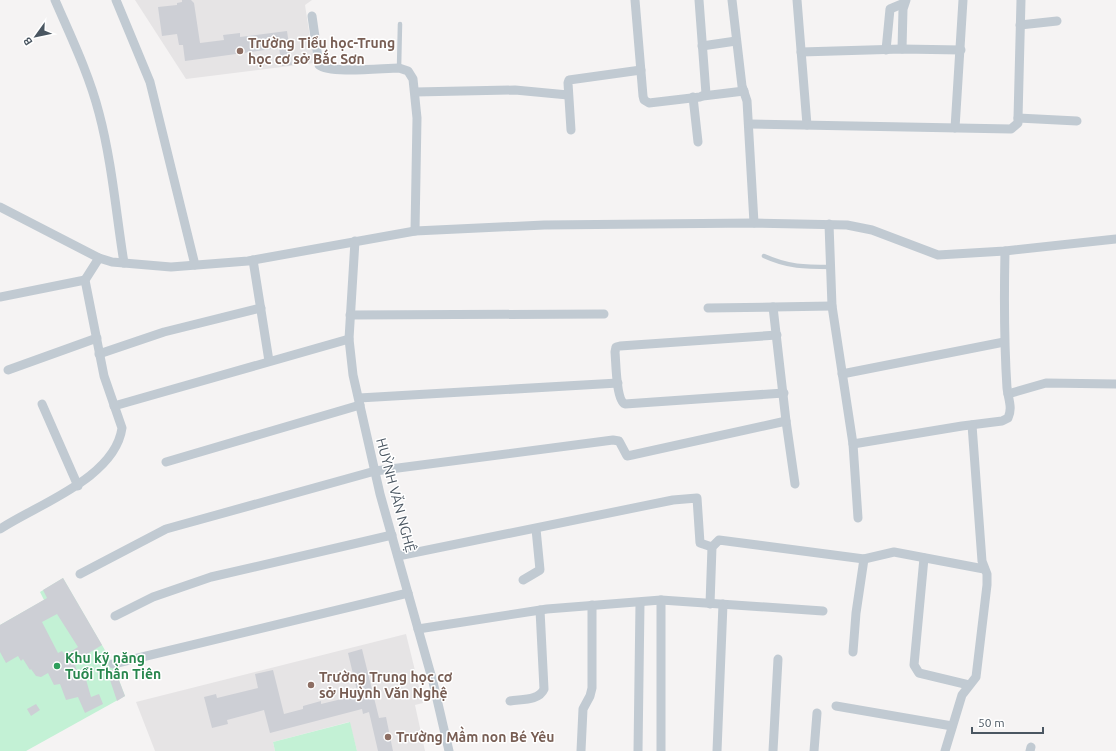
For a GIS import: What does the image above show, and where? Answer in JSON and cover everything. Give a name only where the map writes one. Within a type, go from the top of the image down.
[{"type":"street","points":[[55,0],[88,77],[99,112],[124,263]]},
{"type":"street","points":[[116,0],[150,82],[195,265]]},
{"type":"street","points":[[635,0],[644,100],[649,103],[744,91]]},
{"type":"street","points":[[699,0],[706,94],[703,96]]},
{"type":"street","points":[[732,0],[736,42],[747,101],[754,222]]},
{"type":"street","points":[[797,0],[807,125]]},
{"type":"street","points":[[955,128],[964,0]]},
{"type":"street","points":[[749,124],[1011,129],[1018,123],[1021,0]]},
{"type":"street","points":[[886,50],[890,10],[905,2]]},
{"type":"street","points":[[902,49],[905,2]]},
{"type":"street","points":[[312,16],[319,65],[322,67],[337,70],[399,68],[408,71],[413,79],[417,118],[415,231]]},
{"type":"street","points":[[1020,24],[1057,21]]},
{"type":"street","points":[[702,46],[736,42]]},
{"type":"street","points":[[801,52],[902,49],[961,50]]},
{"type":"street","points":[[571,130],[568,94],[569,80],[641,70]]},
{"type":"street","points":[[414,92],[515,90],[568,94]]},
{"type":"street","points":[[693,97],[698,142]]},
{"type":"street","points":[[1018,118],[1077,121]]},
{"type":"street","points":[[0,207],[99,258],[112,262],[171,267],[253,260],[415,231],[544,225],[754,222],[847,225],[872,230],[938,255],[1004,251],[1116,239]]},
{"type":"street","points":[[829,224],[832,306],[853,444],[858,518]]},
{"type":"street","name":"HUỲNH VĂN NGHỆ","points":[[356,241],[349,339],[353,375],[375,471],[418,629],[449,751]]},
{"type":"street","points":[[853,444],[1002,421],[1008,418],[1011,409],[1008,394],[1004,342],[1004,251]]},
{"type":"street","points":[[0,529],[78,486],[92,475],[117,444],[122,428],[104,376],[85,280],[99,258]]},
{"type":"street","points":[[253,260],[269,361]]},
{"type":"street","points":[[0,296],[85,280]]},
{"type":"street","points":[[773,306],[786,421],[795,484]]},
{"type":"street","points":[[708,308],[832,306]]},
{"type":"street","points":[[99,354],[164,332],[261,308]]},
{"type":"street","points":[[350,315],[604,314]]},
{"type":"street","points":[[777,335],[620,346],[616,348],[615,352],[618,383],[620,399],[626,404],[784,393]]},
{"type":"street","points":[[8,370],[97,338]]},
{"type":"street","points":[[114,406],[349,339]]},
{"type":"street","points":[[842,374],[1004,342]]},
{"type":"street","points":[[166,462],[359,402],[618,383]]},
{"type":"street","points":[[1008,394],[1046,383],[1116,384]]},
{"type":"street","points":[[42,404],[78,486]]},
{"type":"street","points":[[80,574],[166,528],[375,471],[612,440],[619,441],[627,456],[786,421]]},
{"type":"street","points":[[944,751],[962,695],[976,677],[988,579],[984,569],[972,425]]},
{"type":"street","points":[[398,556],[673,500],[697,498],[700,543],[712,547]]},
{"type":"street","points":[[523,580],[540,570],[536,529]]},
{"type":"street","points":[[115,616],[153,597],[211,576],[392,535]]},
{"type":"street","points":[[710,604],[712,547],[719,540],[726,539],[864,558],[878,557],[894,552],[984,569]]},
{"type":"street","points":[[853,652],[856,613],[864,558]]},
{"type":"street","points":[[924,558],[914,665],[919,673],[969,685]]},
{"type":"street","points":[[113,664],[408,592]]},
{"type":"street","points":[[661,600],[661,751]]},
{"type":"street","points":[[418,629],[540,610],[640,603],[661,600],[823,611]]},
{"type":"street","points":[[638,751],[640,603]]},
{"type":"street","points":[[716,751],[723,604]]},
{"type":"street","points":[[580,751],[583,709],[592,688],[592,606]]},
{"type":"street","points":[[510,701],[536,698],[542,694],[544,689],[540,610]]},
{"type":"street","points":[[774,751],[778,659]]},
{"type":"street","points":[[836,706],[952,726]]},
{"type":"street","points":[[814,751],[817,713]]},
{"type":"lane","points":[[399,68],[400,24]]},
{"type":"lane","points":[[764,256],[781,264],[797,267],[831,267]]},
{"type":"shaded area","name":"Trường Tiểu học-Trung học cơ sở Bắc Sơn","points":[[135,0],[312,0],[305,5],[314,63],[186,79]]},
{"type":"shaded area","name":"Trường Trung học cơ sở Huỳnh Văn Nghệ","points":[[406,634],[423,703],[415,705],[425,751],[357,751],[349,722],[273,742],[275,751],[155,751],[136,702]]},
{"type":"green space","name":"Khu kỹ năng Tuổi Thần Tiên","points":[[63,578],[113,664],[125,696],[26,751],[0,751],[0,625],[44,600],[40,592]]},
{"type":"green space","points":[[350,722],[357,751],[275,751],[273,742]]},
{"type":"building","points":[[182,0],[191,0],[194,3],[200,43],[224,40],[223,35],[240,33],[240,37],[287,31],[292,65],[282,66],[279,48],[185,61],[183,45],[179,45],[177,34],[162,36],[158,7],[177,5],[177,3],[182,2]]},
{"type":"building","points":[[63,578],[102,645],[74,662],[79,677],[85,676],[91,697],[99,694],[103,704],[85,713],[78,697],[66,700],[60,684],[54,685],[48,673],[41,677],[36,676],[23,659],[21,661],[18,656],[6,663],[0,652],[0,625],[47,598],[43,590]],"holes":[[[57,614],[78,647],[65,655],[62,651],[58,653],[42,622]]]},
{"type":"building","points":[[362,649],[379,718],[386,717],[393,751],[378,751],[369,712],[363,714],[362,709],[270,733],[264,710],[227,720],[228,724],[212,728],[204,697],[216,694],[217,698],[258,688],[255,674],[273,670],[284,714],[303,709],[303,706],[321,701],[321,704],[358,695],[348,653]]},
{"type":"building","points":[[115,670],[125,696],[117,701],[107,671]]},
{"type":"building","points":[[36,704],[40,710],[31,716],[27,709]]},
{"type":"place","name":"Trường Tiểu học-Trung học cơ sở Bắc Sơn","points":[[240,51]]},
{"type":"place","name":"Khu kỹ năng Tuổi Thần Tiên","points":[[57,666]]},
{"type":"place","name":"Trường Trung học cơ sở Huỳnh Văn Nghệ","points":[[311,685]]},
{"type":"place","name":"Trường Mầm non Bé Yêu","points":[[388,737]]}]
